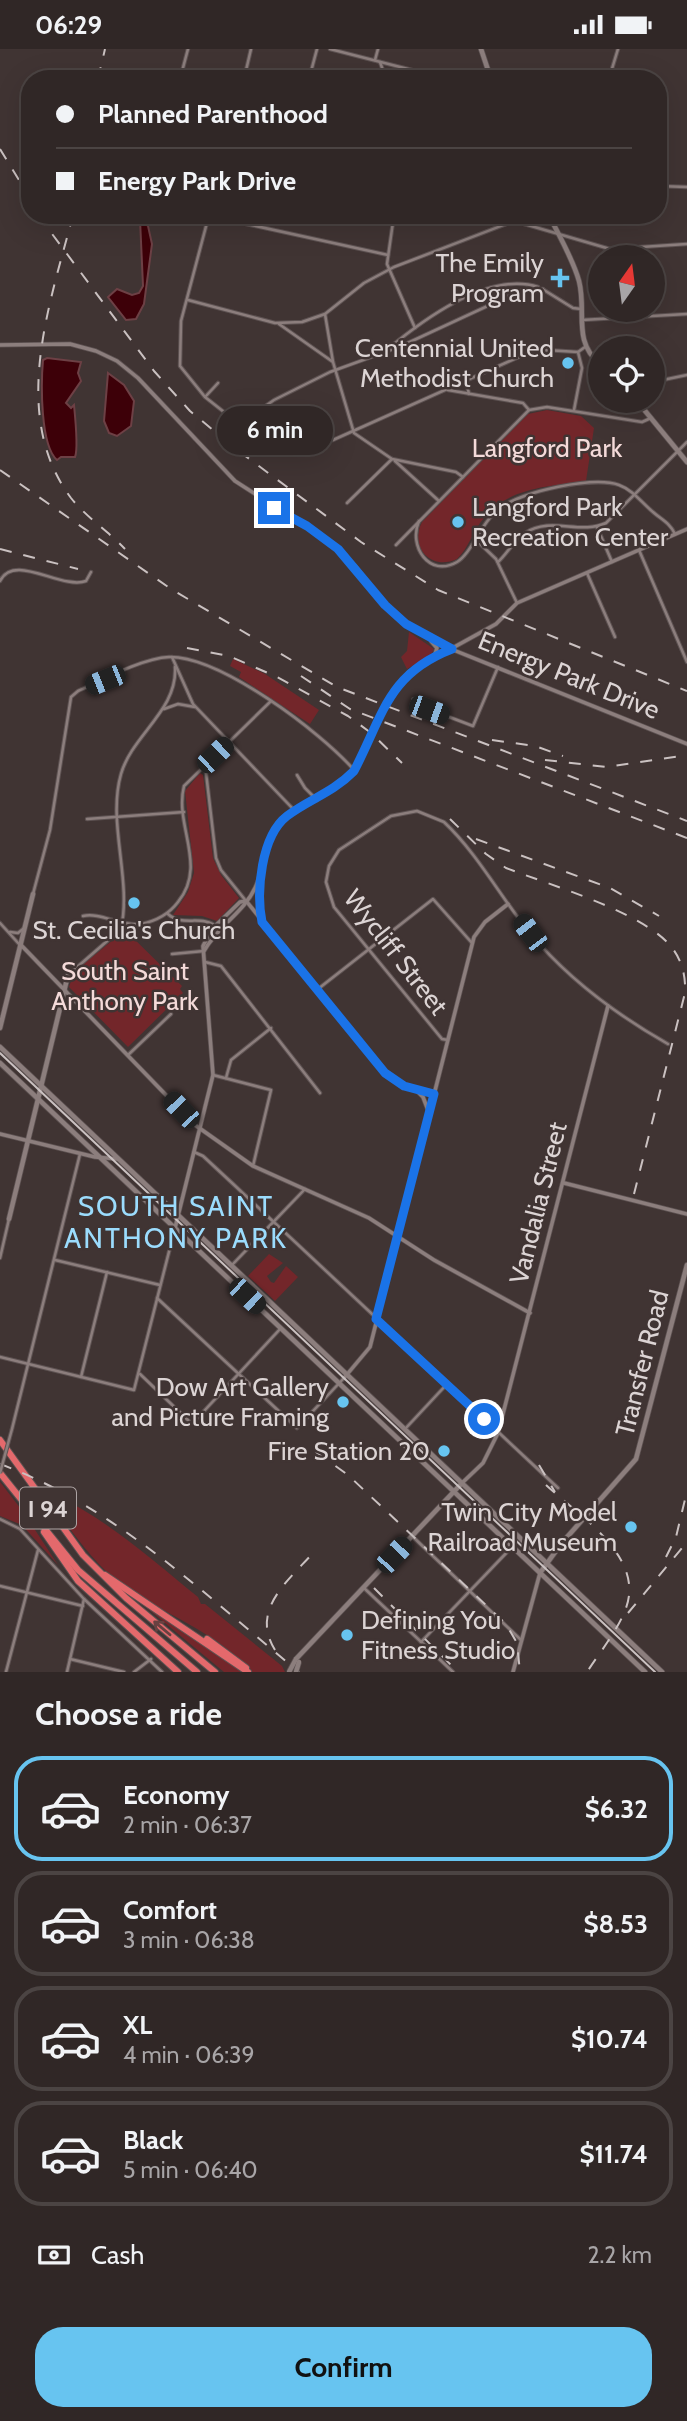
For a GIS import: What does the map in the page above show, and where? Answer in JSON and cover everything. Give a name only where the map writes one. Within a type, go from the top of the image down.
[{"type":"highway","name":"I 94","points":[[0,1440],[70,1539],[100,1573],[215,1672]]},
{"type":"highway","name":"I 94","points":[[0,1473],[90,1582],[197,1672]]},
{"type":"highway","points":[[43,1527],[46,1538],[78,1581],[178,1672]]},
{"type":"highway","points":[[100,1573],[114,1579],[249,1672]]},
{"type":"main road","points":[[481,49],[488,70]]},
{"type":"main road","points":[[553,224],[578,277],[580,320],[588,350]]},
{"type":"main road","points":[[647,413],[687,462]]},
{"type":"main road","points":[[0,1028],[33,894]]},
{"type":"main road","points":[[9,1219],[68,975]]},
{"type":"main road","points":[[0,1047],[662,1672]]},
{"type":"main road","points":[[2,1065],[645,1672]]},
{"type":"main road","name":"Transfer Road","points":[[540,1573],[636,1459],[687,1265]]},
{"type":"main road","name":"Vandalia Street","points":[[289,1672],[308,1648],[462,1483]]},
{"type":"main road","name":"Vandalia Street","points":[[296,1672],[298,1661]]},
{"type":"street","points":[[182,70],[188,49]]},
{"type":"street","points":[[246,70],[251,49]]},
{"type":"street","points":[[311,70],[317,49]]},
{"type":"street","points":[[330,49],[412,70]]},
{"type":"street","points":[[375,60],[378,49]]},
{"type":"street","points":[[614,70],[618,49]]},
{"type":"street","points":[[380,62],[383,70]]},
{"type":"street","points":[[667,186],[687,187]]},
{"type":"street","points":[[207,224],[179,331],[178,358],[182,372],[205,397],[234,422],[254,430],[317,442],[354,433],[529,353],[554,350],[578,352],[585,347]]},
{"type":"street","points":[[246,224],[388,255]]},
{"type":"street","points":[[393,224],[388,255],[389,270],[415,328]]},
{"type":"street","points":[[187,300],[278,323],[302,322],[325,314],[364,283],[389,270],[505,224]]},
{"type":"street","points":[[524,224],[611,249],[687,244]]},
{"type":"street","points":[[385,352],[444,307],[468,295],[520,284],[543,289],[573,308],[581,309]]},
{"type":"street","points":[[254,430],[267,404],[335,370],[385,352],[522,290],[543,289]]},
{"type":"street","points":[[325,314],[333,362],[354,433],[393,459],[439,501]]},
{"type":"street","points":[[580,320],[687,314]]},
{"type":"street","points":[[278,323],[333,362]]},
{"type":"street","name":"Energy Park Drive","points":[[0,345],[64,344],[96,351],[125,366],[235,481],[327,540],[355,566],[391,611],[430,638],[687,744]]},
{"type":"street","points":[[574,412],[582,368],[578,352]]},
{"type":"street","points":[[665,380],[687,376]]},
{"type":"street","points":[[466,380],[469,394]]},
{"type":"street","points":[[205,397],[218,383]]},
{"type":"street","points":[[446,390],[523,403],[529,410]]},
{"type":"street","points":[[396,545],[529,410],[547,407],[642,422],[651,418]]},
{"type":"street","points":[[498,562],[517,540],[535,528],[556,524],[597,527],[610,520],[687,442]]},
{"type":"street","points":[[393,459],[456,472],[463,477]]},
{"type":"street","points":[[347,503],[393,459]]},
{"type":"street","points":[[419,521],[415,535],[416,546],[423,558],[436,565],[458,562],[467,553],[474,538],[492,514],[515,498],[540,490],[610,482],[634,495],[669,523],[675,534]]},
{"type":"street","points":[[597,527],[612,562]]},
{"type":"street","points":[[0,1357],[135,1390],[213,1075],[204,962],[206,939],[240,902],[246,901],[258,881],[276,828],[295,811],[330,793],[354,771],[391,694],[409,672],[496,624],[517,603],[687,529]]},
{"type":"street","points":[[474,538],[498,562],[517,603]]},
{"type":"street","points":[[639,550],[687,662]]},
{"type":"street","points":[[0,582],[6,573],[16,569],[74,583],[86,581],[92,572]]},
{"type":"street","points":[[587,573],[615,637]]},
{"type":"street","points":[[430,638],[437,648],[434,657]]},
{"type":"street","points":[[468,639],[465,647],[470,656]]},
{"type":"street","points":[[33,894],[50,830],[71,697],[78,691],[146,663],[172,657],[205,664],[271,701],[336,750],[354,771]]},
{"type":"street","points":[[172,657],[187,693],[198,709],[295,811]]},
{"type":"street","points":[[68,975],[119,933],[122,924],[118,783],[126,760],[172,691],[175,667]]},
{"type":"street","points":[[413,699],[415,704],[472,726],[498,667]]},
{"type":"street","points":[[83,916],[122,924],[141,924],[167,913],[181,899],[191,872],[184,812],[184,786],[271,701]]},
{"type":"street","points":[[161,710],[178,704],[198,709]]},
{"type":"street","points":[[205,764],[216,858],[221,870],[388,1076],[414,1089],[434,1094]]},
{"type":"street","points":[[298,775],[304,788],[317,800]]},
{"type":"street","name":"Wycliff Street","points":[[448,1040],[442,1039],[334,907],[327,879],[332,860],[344,846],[391,816],[404,811],[422,811],[439,818],[449,827],[508,904]]},
{"type":"street","points":[[87,819],[184,812]]},
{"type":"street","points":[[258,881],[262,922]]},
{"type":"street","points":[[318,989],[433,899],[472,943]]},
{"type":"street","points":[[157,1298],[297,1428],[346,1376],[368,1351],[472,943],[485,922],[508,904],[555,960],[608,1006],[668,1044]]},
{"type":"street","points":[[167,913],[177,920],[204,919],[217,927]]},
{"type":"street","points":[[0,923],[200,1129],[254,1166],[369,1218],[530,1313]]},
{"type":"street","points":[[7,931],[18,933],[27,925]]},
{"type":"street","points":[[172,954],[204,951]]},
{"type":"street","points":[[204,962],[221,966],[320,1093]]},
{"type":"street","name":"Vandalia Street","points":[[462,1483],[483,1463],[498,1433],[608,1006]]},
{"type":"street","points":[[128,1055],[171,1014]]},
{"type":"street","points":[[226,1078],[231,1060],[271,1028]]},
{"type":"street","points":[[213,1075],[271,1090],[254,1166]]},
{"type":"street","points":[[414,1089],[426,1102],[429,1115]]},
{"type":"street","points":[[0,1134],[80,1154],[120,1159]]},
{"type":"street","points":[[194,1152],[202,1156],[273,1221],[558,1488]]},
{"type":"street","points":[[0,1473],[80,1154]]},
{"type":"street","points":[[563,1183],[687,1215]]},
{"type":"street","points":[[232,1265],[305,1189]]},
{"type":"street","points":[[0,1258],[9,1219]]},
{"type":"street","points":[[53,1259],[160,1285]]},
{"type":"street","points":[[81,1377],[107,1272]]},
{"type":"street","points":[[139,1373],[192,1424],[281,1328]]},
{"type":"street","points":[[405,1429],[447,1384]]},
{"type":"street","points":[[484,1419],[494,1419],[504,1409]]},
{"type":"street","points":[[0,1519],[20,1529],[84,1599],[162,1672]]},
{"type":"street","points":[[412,1536],[521,1640]]},
{"type":"street","points":[[421,1642],[512,1547]]},
{"type":"street","points":[[6,1672],[39,1550]]},
{"type":"street","points":[[513,1672],[540,1573]]},
{"type":"street","points":[[0,1586],[83,1606]]},
{"type":"street","points":[[364,1588],[453,1672]]},
{"type":"street","points":[[67,1672],[84,1599]]},
{"type":"street","points":[[70,1659],[124,1672]]},
{"type":"street","points":[[134,1672],[151,1660]]},
{"type":"green space","name":"Langford Park","points":[[547,410],[581,416],[594,428],[586,481],[531,490],[506,500],[484,518],[457,559],[439,562],[431,559],[425,554],[418,540],[422,522],[528,414]]},
{"type":"green space","points":[[409,632],[434,649],[431,655],[407,669],[401,657],[407,651]]},
{"type":"green space","points":[[233,659],[265,674],[319,710],[310,724],[239,677],[241,672],[230,666]]},
{"type":"green space","points":[[200,773],[203,775],[213,858],[221,875],[239,898],[217,921],[202,916],[173,915],[188,892],[194,873],[185,791]]},
{"type":"green space","name":"South Saint Anthony Park","points":[[125,930],[182,986],[180,989],[183,993],[128,1047],[69,987],[74,972]]},
{"type":"green space","points":[[269,1254],[283,1263],[267,1276],[271,1282],[274,1283],[286,1266],[298,1277],[275,1301],[248,1276]]},
{"type":"green space","points":[[0,1482],[58,1565],[22,1525],[0,1516]]},
{"type":"green space","points":[[51,1493],[91,1514],[128,1540],[198,1597],[201,1604],[205,1604],[282,1666],[285,1672],[251,1672],[238,1658],[206,1634],[121,1584],[74,1535],[50,1502]]},
{"type":"green space","points":[[129,1593],[244,1672],[224,1672]]},
{"type":"shaded area","points":[[140,224],[148,226],[152,244],[144,304],[136,319],[126,320],[108,297],[117,289],[132,295],[139,293],[143,286]]},
{"type":"shaded area","points":[[47,358],[81,362],[78,373],[81,381],[66,403],[71,408],[74,405],[75,457],[61,457],[57,460],[47,441],[42,383],[43,360]]},
{"type":"shaded area","points":[[108,373],[124,385],[134,401],[131,426],[117,436],[109,433],[104,421]]},
{"type":"tram line","points":[[0,1053],[655,1672]]},
{"type":"railway","points":[[100,70],[105,49]]},
{"type":"railway","points":[[0,149],[21,183]]},
{"type":"railway","points":[[45,224],[154,371],[190,411],[236,449],[361,542],[438,590],[687,691]]},
{"type":"railway","points":[[71,224],[54,285],[40,359],[38,395],[42,431],[52,466],[71,498],[125,549]]},
{"type":"railway","points":[[0,470],[171,589],[337,687],[687,821]]},
{"type":"railway","points":[[0,549],[78,569]]},
{"type":"railway","points":[[187,648],[229,656],[277,677],[348,716],[371,733],[402,763]]},
{"type":"railway","points":[[301,676],[350,709],[687,838]]},
{"type":"railway","points":[[492,740],[535,746],[563,756]]},
{"type":"railway","points":[[545,760],[607,767],[687,755]]},
{"type":"railway","points":[[450,819],[486,854],[506,868],[592,899],[635,920],[668,943],[679,960],[685,979],[685,993],[634,1194]]},
{"type":"railway","points":[[476,839],[610,888],[659,916]]},
{"type":"railway","points":[[316,1452],[348,1475],[506,1624],[517,1643],[520,1672]]},
{"type":"railway","points":[[0,1464],[42,1482],[121,1528],[194,1584],[299,1672]]},
{"type":"railway","points":[[539,1465],[555,1492]]},
{"type":"railway","points":[[546,1485],[605,1538],[626,1571],[629,1589],[623,1616],[587,1672]]},
{"type":"railway","points":[[666,1557],[676,1537],[687,1491]]},
{"type":"railway","points":[[628,1613],[687,1542]]},
{"type":"railway","points":[[275,1650],[268,1635],[269,1609],[283,1585],[313,1553]]},
{"type":"railway","points":[[374,1588],[458,1672]]},
{"type":"place","name":"The Emily Program","points":[[560,278]]},
{"type":"place","name":"Centennial United Methodist Church","points":[[568,363]]},
{"type":"place","name":"Langford Park Recreation Center","points":[[458,522]]},
{"type":"place","name":"St. Cecilia's Church","points":[[134,903]]},
{"type":"place","name":"Dow Art Gallery and Picture Framing","points":[[343,1402]]},
{"type":"place","name":"Fire Station 20","points":[[444,1451]]},
{"type":"place","name":"Twin City Model Railroad Museum","points":[[631,1527]]},
{"type":"place","name":"Defining You Fitness Studio","points":[[347,1635]]},
{"type":"district","name":"SOUTH SAINT ANTHONY PARK","points":[[176,1222]]},
{"type":"route","points":[[274,508],[307,526],[338,549],[385,605],[406,624],[452,649],[409,672],[398,683],[354,771],[344,782],[330,793],[287,816],[276,828],[258,881],[258,901],[262,922],[385,1073],[404,1086],[434,1094],[376,1319],[484,1419]]}]
